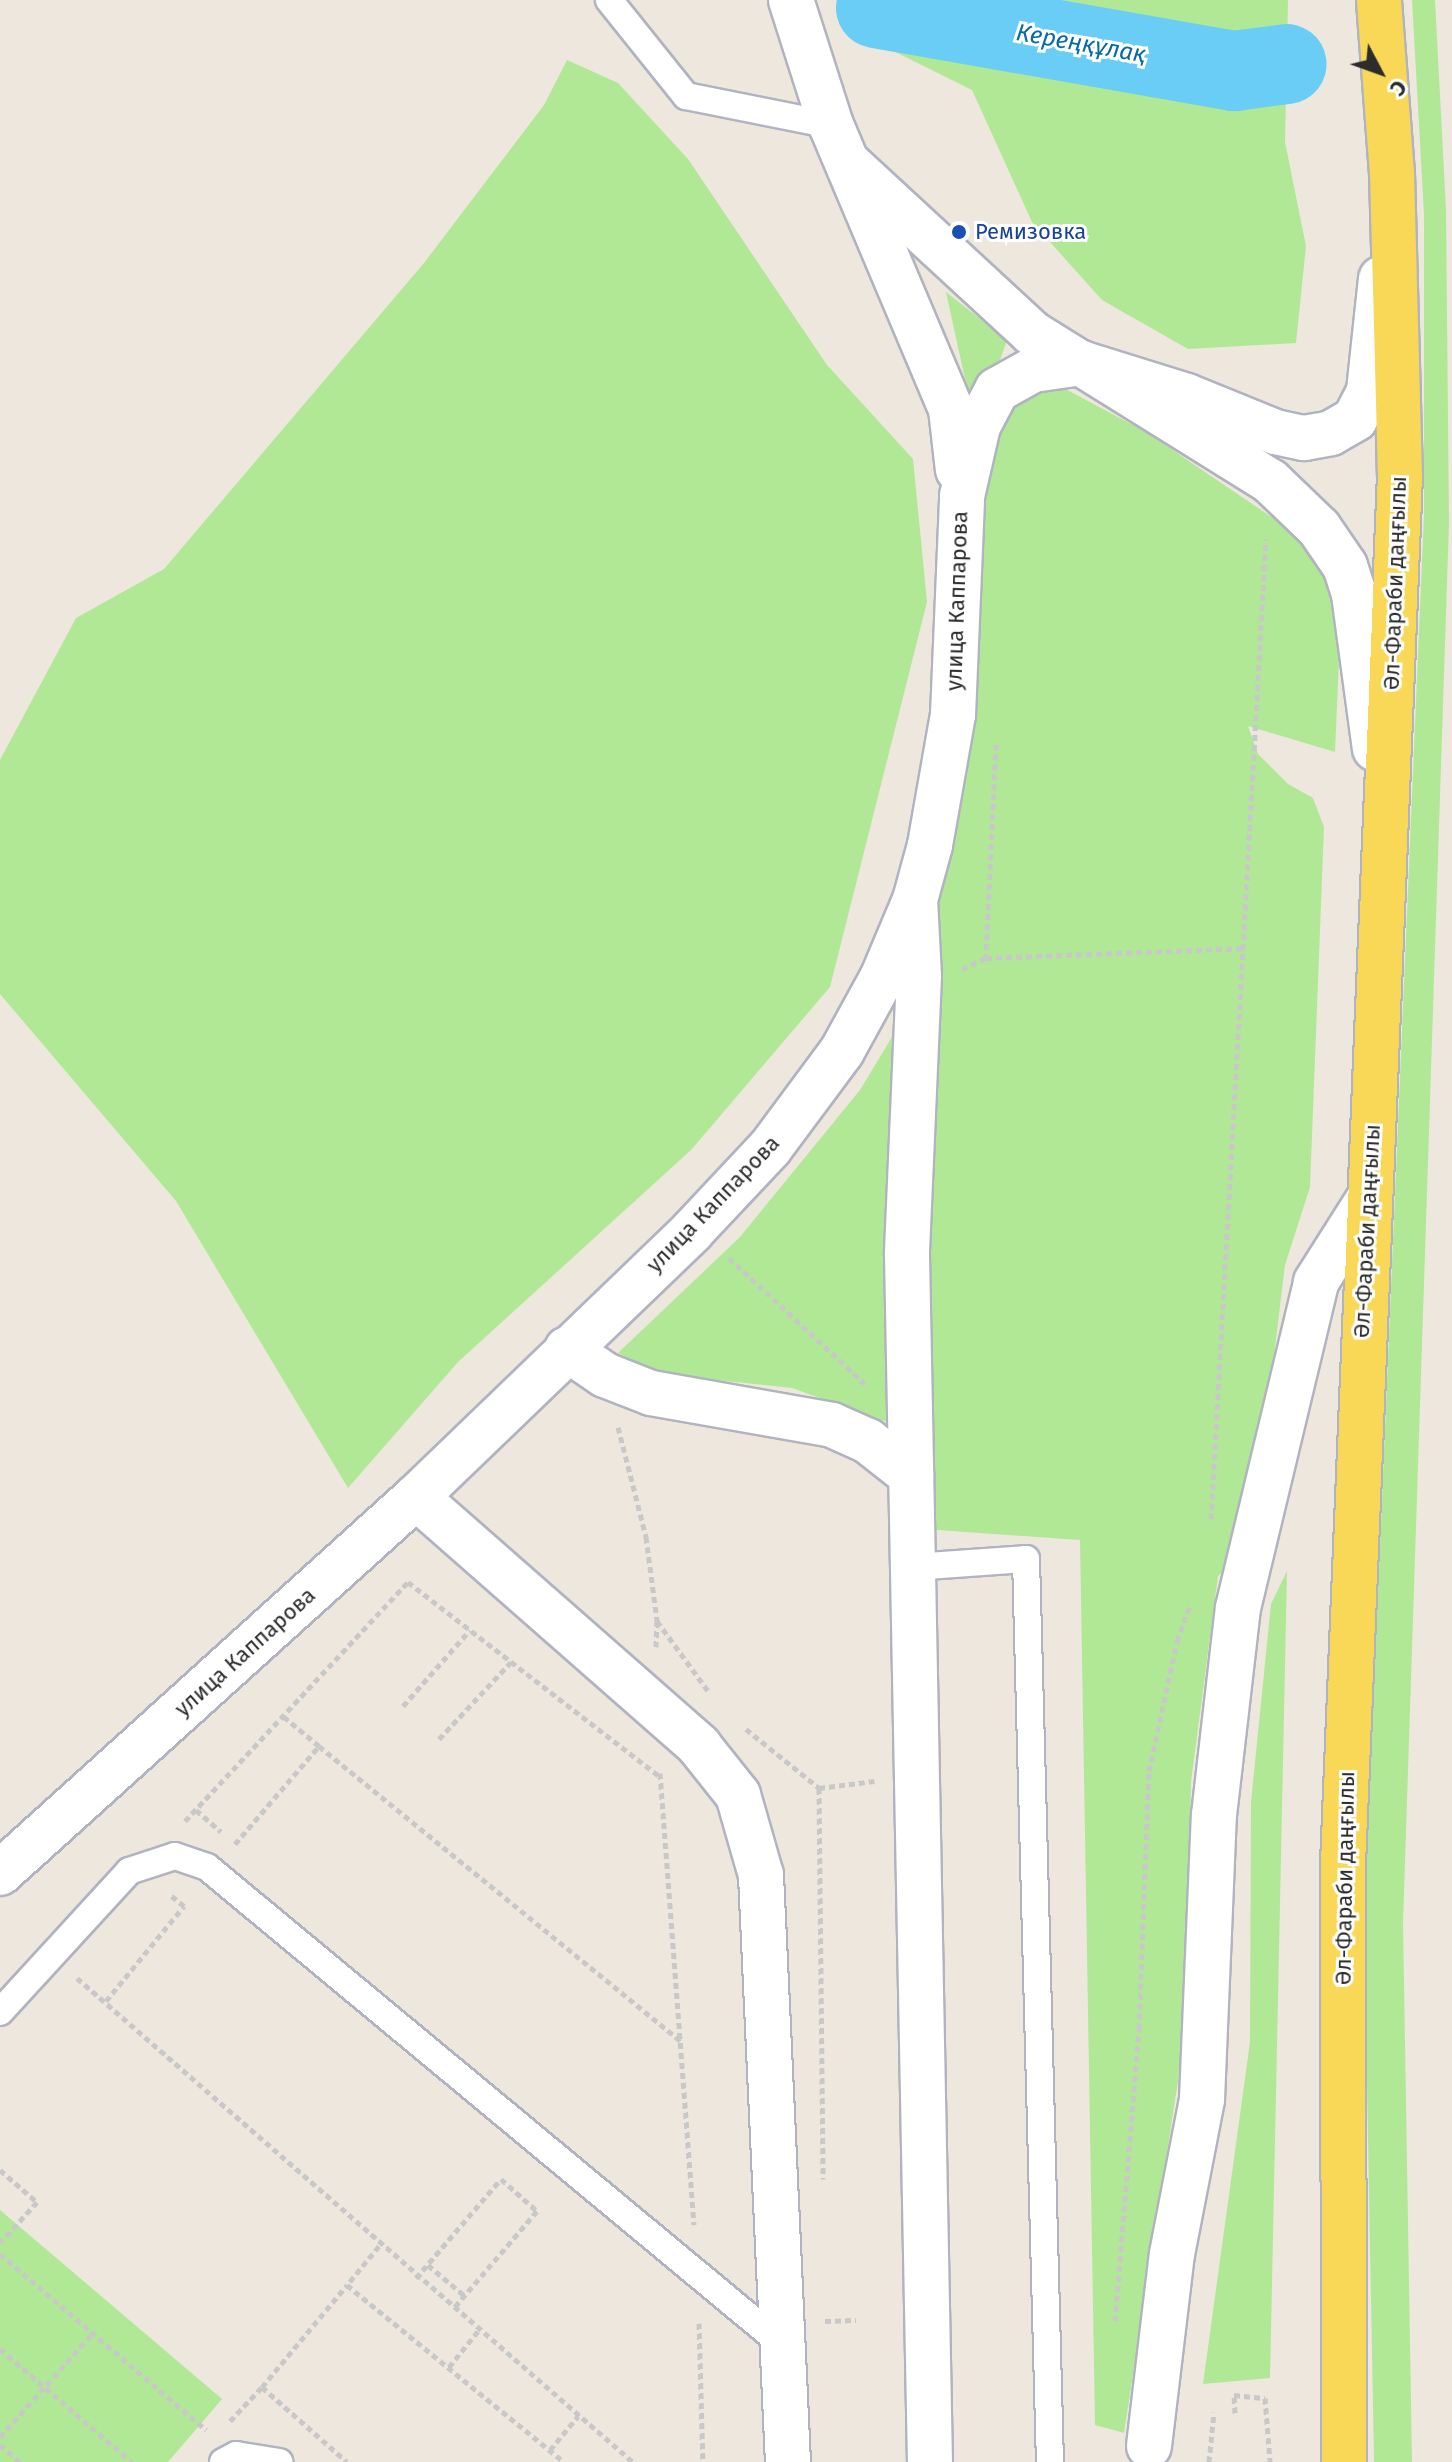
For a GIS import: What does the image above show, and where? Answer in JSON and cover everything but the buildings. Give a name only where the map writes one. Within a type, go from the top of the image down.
[{"type":"main road","name":"Әл-Фараби даңғылы","points":[[1344,2462],[1343,1864],[1400,478],[1392,174],[1379,0]]},
{"type":"street","points":[[791,0],[831,125],[951,409],[962,496]]},
{"type":"street","points":[[849,164],[1025,326],[1270,481],[1319,528],[1345,566],[1364,640],[1384,843]]},
{"type":"street","points":[[997,390],[1033,370],[1081,363],[1187,396],[1275,432],[1304,438],[1343,426],[1355,419],[1369,391],[1392,174]]},
{"type":"street","name":"улица Каппарова","points":[[0,1873],[416,1497],[692,1231],[794,1118],[842,1051],[883,976],[915,900],[953,715],[962,496],[978,426],[1025,326]]},
{"type":"street","points":[[915,900],[919,976],[907,1255],[930,2462]]},
{"type":"street","points":[[1149,2446],[1172,2254],[1202,2099],[1214,1815],[1238,1608],[1316,1282],[1368,1200]]},
{"type":"street","points":[[567,1349],[605,1375],[651,1393],[832,1425],[868,1441],[911,1475]]},
{"type":"street","points":[[416,1497],[699,1746],[738,1795],[761,1875],[788,2462]]},
{"type":"lane","points":[[609,0],[686,96],[831,125]]},
{"type":"lane","points":[[912,1567],[1026,1559],[1050,2462]]},
{"type":"lane","points":[[0,2012],[129,1871],[175,1856],[207,1867],[783,2345]]},
{"type":"lane","points":[[219,2450],[279,2462]]},
{"type":"path","points":[[1210,1528],[1267,522]]},
{"type":"path","points":[[996,726],[997,806],[986,958],[1243,948]]},
{"type":"path","points":[[725,1253],[911,1426]]},
{"type":"path","points":[[605,1375],[646,1537],[657,1621],[653,1705],[683,2043],[698,2274],[703,2462]]},
{"type":"path","points":[[106,2001],[184,1906],[162,1888],[146,1887],[145,1865],[408,1582],[661,1778]]},
{"type":"path","points":[[1115,2326],[1139,2029],[1149,1771],[1177,1641],[1193,1600]]},
{"type":"path","points":[[657,1621],[711,1696]]},
{"type":"path","points":[[403,1706],[470,1630]]},
{"type":"path","points":[[439,1739],[511,1662]]},
{"type":"path","points":[[283,1716],[683,2043]]},
{"type":"path","points":[[741,1725],[819,1788],[916,1776]]},
{"type":"path","points":[[235,1844],[319,1746]]},
{"type":"path","points":[[819,1788],[823,2182]]},
{"type":"path","points":[[70,1972],[379,2246],[633,2462]]},
{"type":"path","points":[[0,2170],[37,2202],[0,2243]]},
{"type":"path","points":[[416,2278],[501,2179],[537,2211],[453,2309]]},
{"type":"path","points":[[262,2387],[379,2246]]},
{"type":"path","points":[[0,2254],[219,2450]]},
{"type":"path","points":[[428,2265],[465,2296]]},
{"type":"path","points":[[347,2285],[564,2462]]},
{"type":"path","points":[[824,2306],[825,2321],[856,2320]]},
{"type":"path","points":[[449,2368],[478,2331]]},
{"type":"path","points":[[0,2437],[92,2334]]},
{"type":"path","points":[[0,2349],[132,2462]]},
{"type":"path","points":[[1235,2413],[1234,2395],[1265,2398],[1270,2462]]},
{"type":"path","points":[[1209,2462],[1214,2412]]},
{"type":"path","points":[[550,2450],[578,2416]]},
{"type":"path","points":[[0,2445],[20,2462]]},
{"type":"green space","points":[[1017,0],[1288,0],[1285,142],[1306,246],[1296,343],[1188,349],[1102,300],[1032,222],[972,90],[849,29]]},
{"type":"green space","points":[[1412,0],[1435,0],[1446,210],[1449,522],[1403,1923],[1412,2462],[1374,2462],[1364,1921],[1424,514],[1424,214]]},
{"type":"green space","points":[[567,60],[618,83],[688,159],[827,365],[913,459],[927,602],[830,987],[691,1150],[458,1362],[348,1488],[176,1201],[0,994],[0,760],[76,618],[164,569],[424,263],[544,105]]},
{"type":"green space","points":[[946,292],[1007,340],[995,375],[970,402]]},
{"type":"green space","points":[[1056,384],[1146,432],[1298,535],[1327,565],[1339,659],[1335,752],[1248,726],[1258,754],[1288,784],[1313,798],[1324,827],[1310,1187],[1285,1265],[1251,1545],[1218,1576],[1191,1782],[1185,2035],[1124,2433],[1095,2425],[1080,1540],[924,1529],[930,845],[978,426]]},
{"type":"green space","points":[[907,1012],[893,1424],[792,1388],[659,1374],[618,1353],[740,1237],[860,1090]]},
{"type":"green space","points":[[1287,1571],[1270,2378],[1203,2384],[1250,2042],[1251,1802],[1271,1604]]},
{"type":"green space","points":[[0,2210],[222,2399],[168,2462],[0,2462]]},
{"type":"waterway","name":"Кереңқұлақ","points":[[876,8],[1234,71],[1287,64]]},
{"type":"place","name":"Ремизовка","points":[[959,232]]}]
